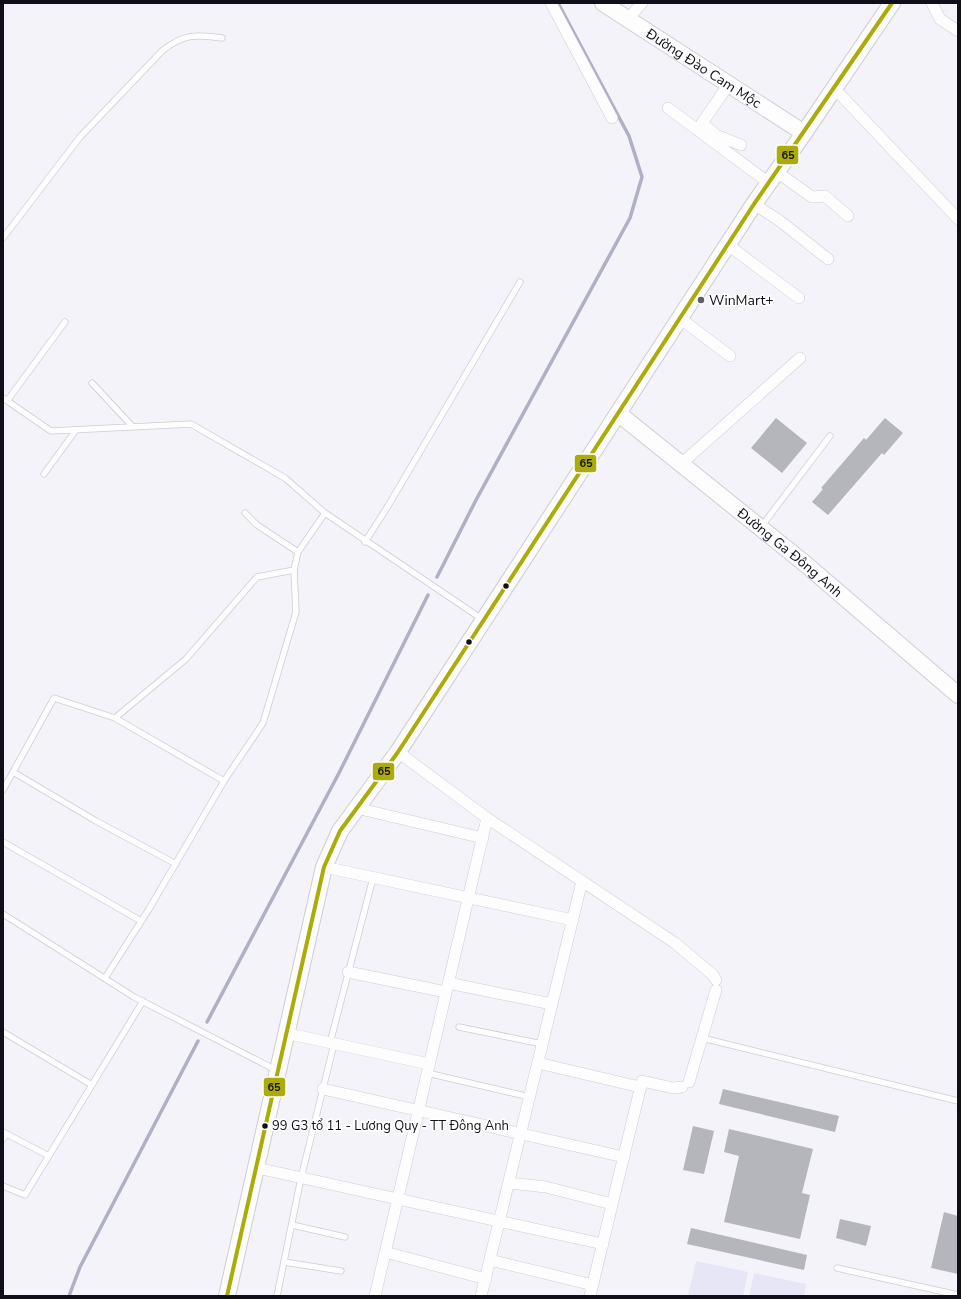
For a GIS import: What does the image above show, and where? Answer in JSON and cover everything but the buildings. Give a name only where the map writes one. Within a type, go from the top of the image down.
[{"type":"street","points":[[551,3],[612,118]]},
{"type":"street","name":"Đường Đào Cam Mộc","points":[[603,3],[804,133]]},
{"type":"street","points":[[628,19],[642,3]]},
{"type":"street","points":[[227,1296],[257,1168],[285,1033],[303,963],[324,867],[340,831],[398,752],[754,204],[892,3]]},
{"type":"street","points":[[932,3],[940,18],[958,31]]},
{"type":"street","points":[[729,84],[702,123],[716,134],[741,145]]},
{"type":"street","points":[[834,88],[958,219]]},
{"type":"street","points":[[668,108],[773,177],[812,197],[825,196],[848,216]]},
{"type":"street","points":[[754,204],[780,221],[828,259]]},
{"type":"street","points":[[728,245],[799,298]]},
{"type":"street","points":[[680,319],[730,356]]},
{"type":"street","points":[[681,464],[800,358]]},
{"type":"street","name":"Đường Ga Đông Anh","points":[[619,414],[803,562],[958,695]]},
{"type":"street","points":[[398,752],[487,818],[675,943],[713,975],[716,985],[702,1038],[686,1084],[674,1088],[642,1081],[590,1296]]},
{"type":"street","points":[[356,808],[483,838]]},
{"type":"street","points":[[375,1296],[487,818]]},
{"type":"street","points":[[324,867],[573,920]]},
{"type":"street","points":[[481,1296],[582,881]]},
{"type":"street","points":[[348,972],[552,1004]]},
{"type":"street","points":[[285,1033],[332,1043],[428,1069]]},
{"type":"street","points":[[538,1063],[640,1087]]},
{"type":"street","points":[[323,1089],[624,1157]]},
{"type":"street","points":[[257,1168],[603,1244]]},
{"type":"street","points":[[508,1183],[546,1187],[612,1204]]},
{"type":"street","points":[[385,1252],[486,1278]]},
{"type":"street","points":[[490,1260],[593,1285]]},
{"type":"lane","points":[[3,238],[80,137],[162,50],[186,37],[198,34],[222,38]]},
{"type":"lane","points":[[365,542],[388,506],[520,282]]},
{"type":"lane","points":[[65,322],[5,400],[51,431],[191,424],[285,478],[325,513],[365,542],[484,620]]},
{"type":"lane","points":[[92,383],[133,427]]},
{"type":"lane","points":[[44,474],[76,430]]},
{"type":"lane","points":[[760,527],[830,436]]},
{"type":"lane","points":[[245,513],[257,525],[298,552]]},
{"type":"lane","points":[[105,978],[141,922],[224,781],[263,723],[296,612],[294,570],[298,552],[325,513]]},
{"type":"lane","points":[[115,718],[186,659],[257,577],[294,570]]},
{"type":"lane","points":[[3,790],[54,698],[115,718],[224,781]]},
{"type":"lane","points":[[13,772],[96,821],[176,864]]},
{"type":"lane","points":[[3,842],[141,922]]},
{"type":"lane","points":[[277,1296],[301,1178],[323,1089],[348,972],[373,878]]},
{"type":"lane","points":[[3,914],[143,1001],[278,1071]]},
{"type":"lane","points":[[3,1186],[25,1195],[143,1001]]},
{"type":"lane","points":[[459,1027],[542,1044]]},
{"type":"lane","points":[[3,1032],[92,1086]]},
{"type":"lane","points":[[702,1038],[958,1101]]},
{"type":"lane","points":[[428,1069],[530,1097]]},
{"type":"lane","points":[[4,1135],[49,1156]]},
{"type":"lane","points":[[292,1225],[345,1237]]},
{"type":"lane","points":[[284,1262],[341,1271]]},
{"type":"lane","points":[[837,1268],[958,1295]]},
{"type":"shaded area","points":[[696,1261],[748,1272],[743,1296],[688,1296]]},
{"type":"shaded area","points":[[754,1273],[806,1284],[804,1296],[749,1296]]},
{"type":"waterway","points":[[437,577],[476,500],[630,218],[642,177],[629,136],[558,3]]},
{"type":"waterway","points":[[207,1022],[339,773],[428,595]]},
{"type":"waterway","points":[[69,1296],[80,1267],[198,1041]]},
{"type":"transit line","name":"65","points":[[227,1296],[324,867],[340,831],[398,752],[754,204],[892,3]]},
{"type":"place","name":"WinMart+","points":[[701,300]]},
{"type":"place","name":"99 G3 tổ 11 - Lương Quy - TT Đông Anh","points":[[265,1126]]}]
